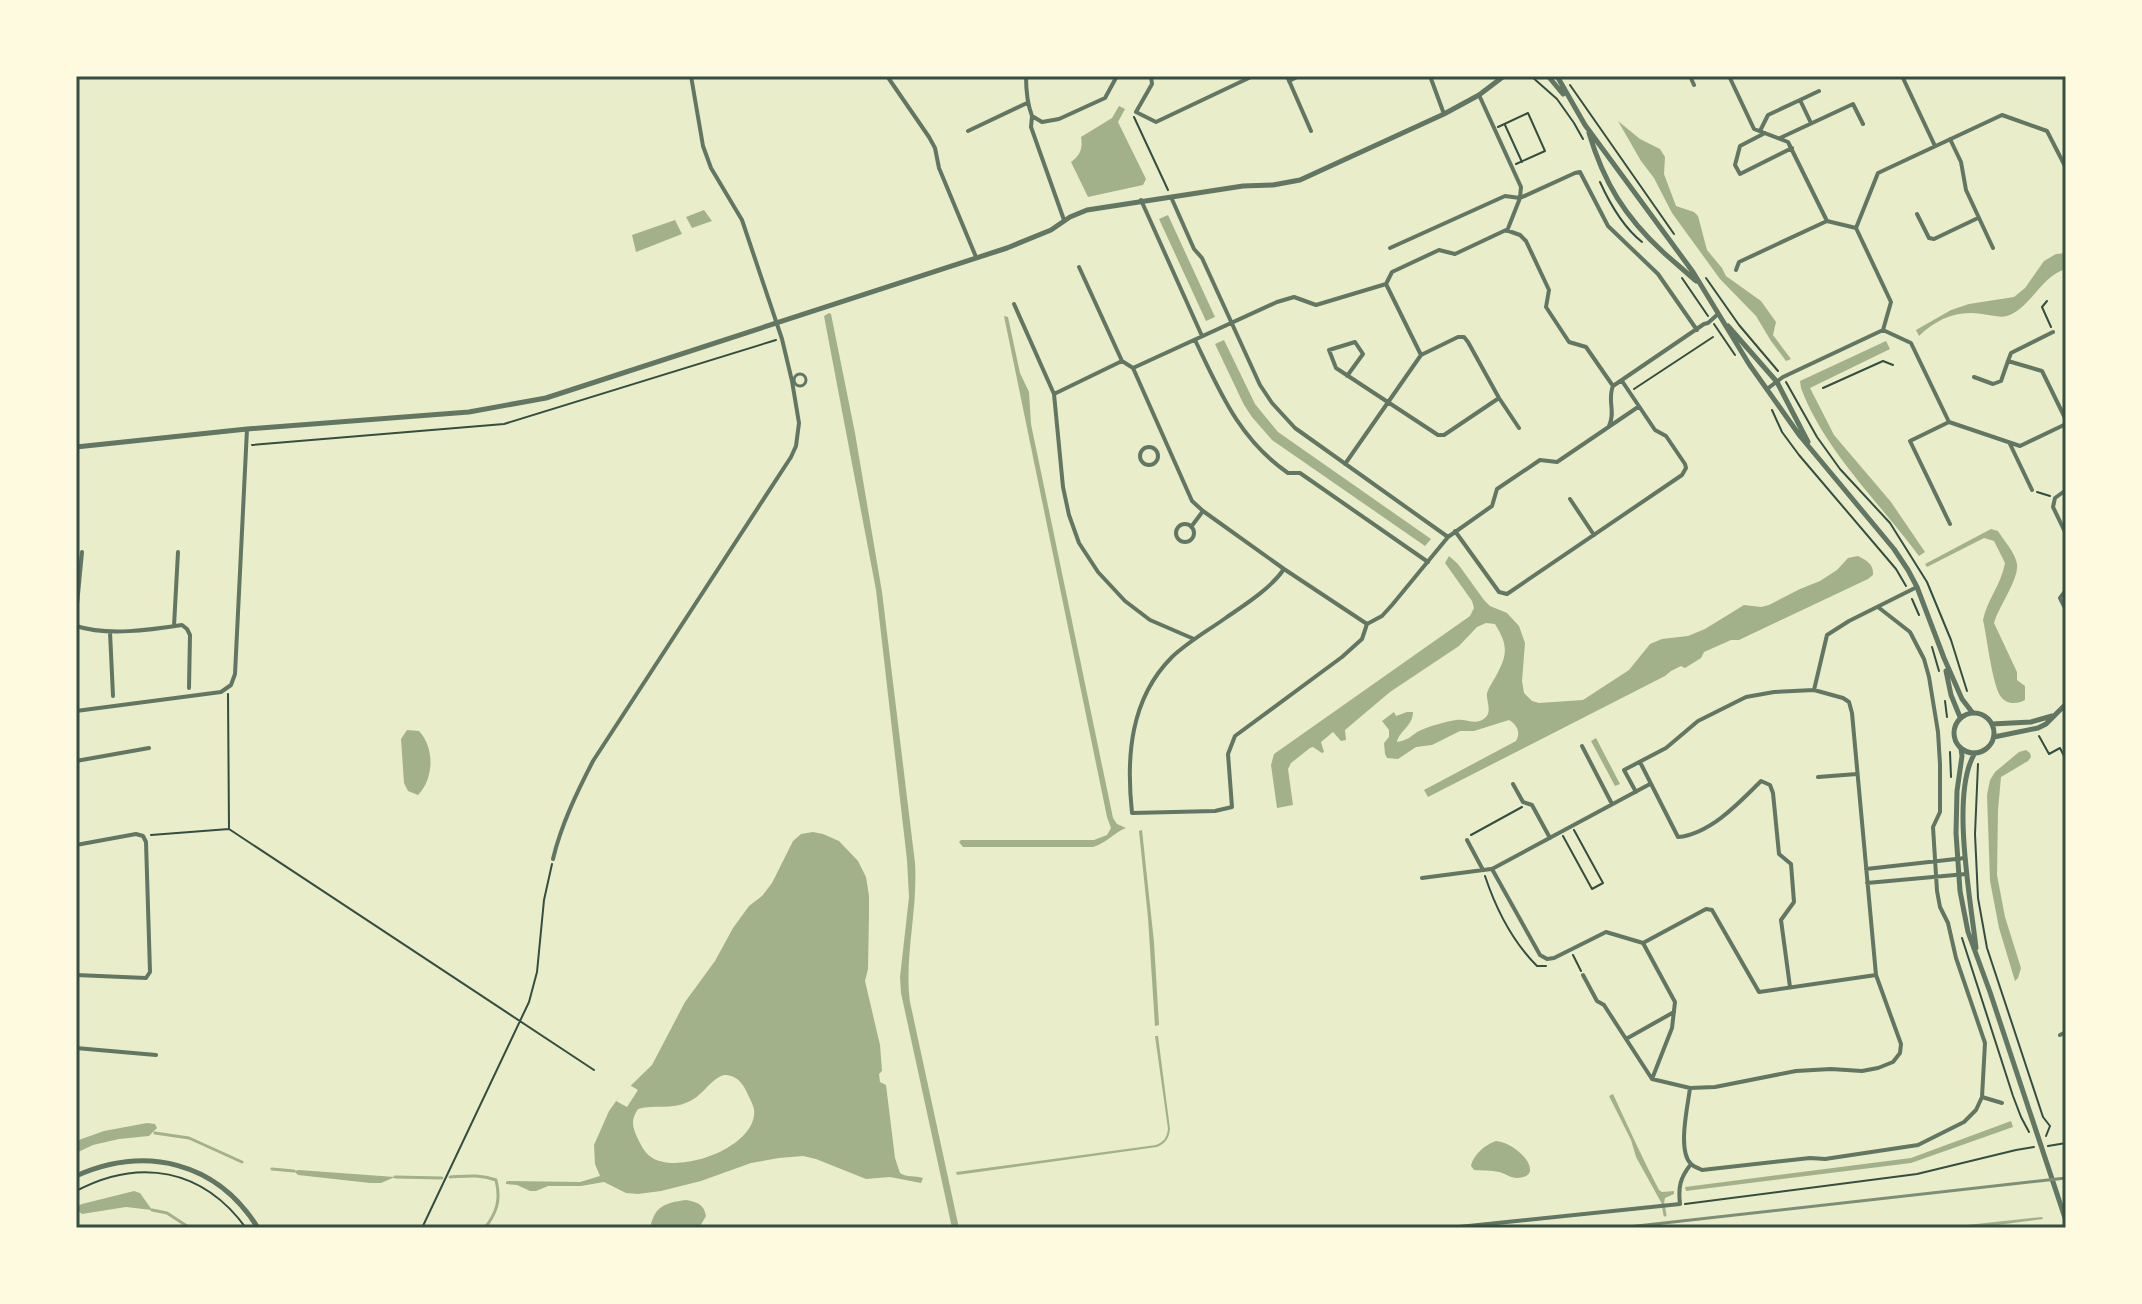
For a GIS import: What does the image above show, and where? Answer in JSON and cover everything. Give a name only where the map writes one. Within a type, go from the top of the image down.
[{"type":"street","points":[[553,859],[562,829],[593,761],[796,446],[799,423],[789,365],[742,220],[711,168],[703,146],[691,76]]},
{"type":"street","points":[[887,76],[935,148],[939,168],[976,257]]},
{"type":"street","points":[[1026,76],[1031,127],[1064,221]]},
{"type":"street","points":[[1032,116],[1042,122],[1059,119],[1105,98],[1117,76]]},
{"type":"street","points":[[1151,76],[1152,84],[1136,112],[1156,122],[1253,76]]},
{"type":"street","points":[[1299,76],[1288,78],[1311,131]]},
{"type":"street","points":[[1430,76],[1444,114]]},
{"type":"street","points":[[76,447],[247,429],[469,412],[546,398],[1007,248],[1051,230],[1087,210],[1300,180],[1444,114],[1479,95],[1504,76]]},
{"type":"street","points":[[1548,76],[1570,102]]},
{"type":"street","points":[[1557,76],[1585,125],[1693,272],[1749,364],[1809,445]]},
{"type":"street","points":[[1690,76],[1694,85]]},
{"type":"street","points":[[1729,76],[1754,129],[1788,142],[1827,221]]},
{"type":"street","points":[[1902,76],[1935,146]]},
{"type":"street","points":[[1792,148],[1740,174],[1735,165],[1740,146],[1762,132],[1768,115],[1819,91]]},
{"type":"street","points":[[1479,95],[1521,187],[1507,231]]},
{"type":"street","points":[[1800,100],[1811,123]]},
{"type":"street","points":[[968,131],[1027,103]]},
{"type":"street","points":[[1780,138],[1853,104],[1863,124]]},
{"type":"street","points":[[1767,389],[1883,330],[1891,302],[1856,228],[1878,173],[2002,115],[2047,131],[2064,157],[2066,168]]},
{"type":"street","points":[[1585,125],[1602,171],[1617,200],[1646,234],[1703,289]]},
{"type":"street","points":[[1950,139],[1961,162],[1966,190],[1993,248]]},
{"type":"street","points":[[1390,248],[1505,196],[1520,198],[1580,172],[1608,226],[1658,274],[1697,330]]},
{"type":"street","points":[[1171,197],[1260,385],[1272,403],[1295,428],[1448,537]]},
{"type":"street","points":[[1141,200],[1202,336]]},
{"type":"street","points":[[1917,214],[1929,238],[1934,239],[1979,217]]},
{"type":"street","points":[[1736,270],[1739,262],[1827,221],[1856,228]]},
{"type":"street","points":[[1133,368],[1277,302],[1294,297],[1316,305],[1386,284],[1392,272],[1439,250],[1455,254],[1507,231],[1520,235],[1526,241],[1549,290],[1546,307],[1569,342],[1586,347],[1613,386]]},
{"type":"street","points":[[1079,267],[1122,361],[1133,368],[1192,501],[1284,569],[1367,624]]},
{"type":"street","points":[[1386,284],[1421,355]]},
{"type":"street","points":[[1014,304],[1054,394],[1063,487],[1079,543],[1098,572],[1125,601],[1150,620],[1194,639]]},
{"type":"street","points":[[1608,428],[1612,421],[1609,396],[1613,386],[1718,314]]},
{"type":"street","points":[[1724,323],[1777,382],[1809,445],[1894,549],[1917,587],[1962,699],[1972,712]]},
{"type":"street","points":[[1883,330],[1911,343],[1949,422],[2020,446],[2066,422],[2042,371],[2008,361]]},
{"type":"street","points":[[1974,377],[1993,384],[2001,381],[2011,353],[2053,332]]},
{"type":"street","points":[[1345,464],[1421,355],[1453,338],[1464,337],[1519,428]]},
{"type":"street","points":[[1195,340],[1232,415],[1264,455],[1288,473],[1300,473],[1428,562]]},
{"type":"street","points":[[1347,376],[1363,354],[1355,342],[1329,350],[1336,368],[1347,376],[1438,435],[1444,435],[1499,398]]},
{"type":"street","points":[[1054,394],[1122,361]]},
{"type":"street","points":[[1455,531],[1499,592],[1507,594],[1682,475],[1685,464],[1666,436],[1655,430],[1622,381]]},
{"type":"street","points":[[1284,569],[1258,594],[1194,639],[1156,676],[1139,709],[1131,738],[1132,813],[1215,811],[1232,807],[1228,754],[1235,736],[1362,639],[1367,624],[1382,616],[1448,537],[1492,506],[1497,489],[1540,460],[1557,462],[1638,407]]},
{"type":"street","points":[[1949,422],[1910,441],[1950,524]]},
{"type":"street","points":[[76,711],[221,692],[231,685],[235,674],[247,429]]},
{"type":"street","points":[[2010,444],[2032,490]]},
{"type":"street","points":[[1152,447],[1157,452],[1158,459],[1153,465],[1146,465],[1141,460],[1140,453],[1145,448],[1152,447]]},
{"type":"street","points":[[1157,452],[1167,447]]},
{"type":"street","points":[[2066,490],[2055,498],[2053,507],[2066,534]]},
{"type":"street","points":[[1570,499],[1594,535]]},
{"type":"street","points":[[1191,527],[1203,511]]},
{"type":"street","points":[[1184,524],[1191,527],[1194,532],[1191,540],[1185,543],[1177,539],[1175,533],[1178,528],[1184,524]]},
{"type":"street","points":[[76,615],[82,552]]},
{"type":"street","points":[[174,627],[178,552]]},
{"type":"street","points":[[1814,690],[1827,635],[1917,587]]},
{"type":"street","points":[[2066,590],[2060,598],[2066,610]]},
{"type":"street","points":[[1690,1088],[1685,1147],[1691,1164],[1702,1170],[1912,1148],[1964,1122],[1976,1110],[1982,1097],[1985,1043],[1956,958],[1948,923],[1940,907],[1936,876],[1933,827],[1940,812],[1940,764],[1929,677],[1910,632],[1878,607]]},
{"type":"street","points":[[76,626],[110,632],[182,625],[190,635],[190,696]]},
{"type":"street","points":[[110,632],[115,706]]},
{"type":"street","points":[[1944,658],[1951,695],[1960,717]]},
{"type":"street","points":[[1581,972],[1597,1001],[1604,1005],[1652,1079],[1690,1088],[1715,1087],[1796,1071],[1862,1071],[1893,1062],[1900,1053],[1901,1044],[1876,975],[1849,702],[1814,690],[1746,697],[1698,721],[1666,748],[1624,770],[1636,792]]},
{"type":"street","points":[[1994,737],[2038,728],[2066,704]]},
{"type":"street","points":[[1972,712],[1981,714],[1992,724],[1994,737],[1987,748],[1975,753],[1961,749],[1953,735],[1955,723],[1972,712]]},
{"type":"street","points":[[1992,724],[2031,722],[2056,714]]},
{"type":"street","points":[[1582,746],[1612,804]]},
{"type":"street","points":[[76,761],[149,748]]},
{"type":"street","points":[[1961,749],[1956,814],[1962,859]]},
{"type":"street","points":[[1975,753],[1965,792],[1962,874],[1977,957],[2066,1221]]},
{"type":"street","points":[[1640,762],[1678,837],[1727,815],[1761,781],[1770,785],[1779,854],[1791,864],[1794,902],[1781,920],[1790,987]]},
{"type":"street","points":[[1818,777],[1857,774]]},
{"type":"street","points":[[1513,784],[1523,802],[1532,805],[1550,838]]},
{"type":"street","points":[[1422,878],[1492,869],[1650,784]]},
{"type":"street","points":[[76,845],[136,834],[143,836],[146,842],[150,972],[146,978],[76,975]]},
{"type":"street","points":[[1467,840],[1483,870]]},
{"type":"street","points":[[1866,869],[1962,859]]},
{"type":"street","points":[[1492,869],[1540,955],[1547,959],[1606,932],[1643,943],[1706,909],[1712,910],[1759,992],[1876,975]]},
{"type":"street","points":[[1867,883],[1962,874]]},
{"type":"street","points":[[1643,943],[1675,1002],[1672,1028],[1652,1079]]},
{"type":"street","points":[[1626,1039],[1674,1012]]},
{"type":"street","points":[[2060,1035],[2066,1032]]},
{"type":"street","points":[[76,1048],[156,1055]]},
{"type":"street","points":[[1982,1097],[2002,1103]]},
{"type":"street","points":[[76,1176],[125,1162],[156,1162],[186,1167],[225,1189],[258,1228]]},
{"type":"street","points":[[1449,1228],[1680,1204],[1678,1186],[1682,1174],[1691,1164]]},
{"type":"path","points":[[1531,76],[1557,99],[1583,140]]},
{"type":"path","points":[[1136,112],[1133,118],[1171,197]]},
{"type":"path","points":[[1494,129],[1528,113],[1545,151],[1511,167]]},
{"type":"path","points":[[1505,124],[1522,162]]},
{"type":"path","points":[[1596,173],[1619,216],[1643,242]]},
{"type":"path","points":[[1678,274],[1735,356]]},
{"type":"path","points":[[2047,301],[2042,307],[2053,332]]},
{"type":"path","points":[[1630,392],[1713,337]]},
{"type":"path","points":[[1823,388],[1883,361],[1893,365]]},
{"type":"path","points":[[1771,407],[1782,432],[1799,455],[1896,569],[1921,618]]},
{"type":"path","points":[[2032,490],[2055,498]]},
{"type":"path","points":[[1932,647],[1938,671]]},
{"type":"path","points":[[226,690],[229,829]]},
{"type":"path","points":[[1944,695],[1947,717]]},
{"type":"path","points":[[2039,735],[2049,754],[2060,748],[2066,760]]},
{"type":"path","points":[[1950,752],[1951,764]]},
{"type":"path","points":[[1978,764],[1975,858],[1987,948],[2043,1117],[2050,1126],[2047,1133]]},
{"type":"path","points":[[1467,840],[1467,837],[1521,808],[1523,802]]},
{"type":"path","points":[[1561,832],[1592,889],[1603,883],[1572,826]]},
{"type":"path","points":[[143,836],[229,829],[594,1070]]},
{"type":"path","points":[[422,1228],[529,1002],[537,972],[544,900],[553,859]]},
{"type":"path","points":[[1483,870],[1498,911],[1516,939]]},
{"type":"path","points":[[1572,954],[1581,972]]},
{"type":"path","points":[[2017,1108],[2025,1126]]},
{"type":"path","points":[[1680,1204],[1917,1174],[2016,1150]]},
{"type":"path","points":[[76,1191],[128,1172],[167,1173],[216,1195],[246,1228]]},
{"type":"shaded area","points":[[1119,106],[1125,109],[1118,122],[1146,179],[1143,185],[1088,197],[1071,162],[1080,151],[1081,137],[1112,118]]},
{"type":"shaded area","points":[[1618,121],[1640,139],[1660,149],[1665,157],[1664,174],[1676,206],[1698,216],[1707,250],[1726,276],[1761,301],[1776,322],[1773,335],[1791,359],[1786,361],[1756,316],[1720,279],[1672,213]]},
{"type":"shaded area","points":[[704,210],[712,221],[692,228],[686,217]]},
{"type":"shaded area","points":[[1168,215],[1215,317],[1206,321],[1159,219]]},
{"type":"shaded area","points":[[675,220],[682,234],[636,252],[632,235]]},
{"type":"shaded area","points":[[2066,253],[2066,269],[2050,278],[2015,312],[2001,317],[1973,313],[1956,315],[1940,321],[1919,336],[1916,330],[1951,310],[2014,297],[2025,288],[2044,261],[2056,254]]},
{"type":"shaded area","points":[[829,313],[855,433],[882,592],[915,863],[910,1002],[959,1228],[952,1228],[901,993],[909,897],[907,860],[876,590],[824,316]]},
{"type":"shaded area","points":[[1004,316],[1008,317],[1020,373],[1029,392],[1031,424],[1113,818],[1126,828],[1093,847],[963,847],[959,842],[1094,840],[1107,835],[1111,828]]},
{"type":"shaded area","points":[[1224,340],[1255,404],[1278,432],[1431,539],[1425,546],[1272,440],[1244,405],[1215,344]]},
{"type":"shaded area","points":[[1886,341],[1890,349],[1810,388],[1834,435],[1891,502],[1925,552],[1919,556],[1838,454],[1811,411],[1801,388],[1800,381]]},
{"type":"shaded area","points":[[1991,529],[1998,531],[2017,564],[2015,577],[1994,623],[2017,672],[2017,680],[2025,686],[2025,700],[2016,703],[2003,700],[1998,691],[1983,620],[2005,563],[1994,541],[1984,538],[1927,567],[1925,564]]},
{"type":"shaded area","points":[[1449,556],[1490,606],[1507,613],[1519,626],[1525,643],[1524,693],[1539,703],[1583,700],[1629,670],[1650,644],[1705,629],[1744,605],[1769,605],[1820,581],[1848,558],[1858,556],[1867,561],[1873,575],[1739,640],[1731,640],[1704,652],[1701,658],[1685,668],[1681,666],[1671,671],[1428,797],[1424,790],[1516,741],[1516,726],[1509,720],[1474,731],[1460,731],[1432,745],[1416,747],[1398,759],[1387,758],[1385,754],[1384,743],[1389,737],[1389,730],[1382,721],[1394,712],[1396,716],[1413,712],[1411,721],[1397,742],[1437,724],[1479,721],[1486,717],[1489,708],[1487,693],[1503,662],[1505,650],[1495,624],[1486,623],[1477,627],[1459,646],[1390,692],[1345,730],[1346,740],[1341,741],[1333,732],[1321,742],[1324,752],[1310,748],[1291,763],[1288,769],[1293,805],[1277,808],[1271,765],[1274,754],[1470,616],[1474,608],[1472,601],[1445,563]]},
{"type":"shaded area","points":[[407,730],[419,731],[430,755],[430,772],[418,795],[408,791],[404,783],[401,739]]},
{"type":"shaded area","points":[[1596,738],[1620,784],[1615,786],[1591,741]]},
{"type":"shaded area","points":[[2026,750],[2031,757],[2028,761],[2001,777],[1998,810],[1997,875],[2005,917],[2021,968],[2015,981],[1999,928],[1990,881],[1987,795],[1995,772],[2019,752]]},
{"type":"shaded area","points":[[1142,830],[1154,942],[1159,1025],[1155,1026],[1139,831]]},
{"type":"shaded area","points":[[813,832],[839,841],[858,861],[866,877],[869,915],[865,981],[880,1045],[880,1082],[886,1085],[895,1158],[900,1173],[923,1178],[921,1183],[890,1177],[866,1179],[803,1156],[751,1163],[701,1181],[638,1194],[626,1193],[604,1182],[548,1186],[536,1191],[506,1184],[508,1181],[580,1182],[600,1176],[595,1164],[594,1145],[609,1111],[652,1065],[685,1002],[749,906],[772,883],[793,841],[801,834]],"holes":[[[729,1075],[743,1085],[754,1109],[752,1123],[744,1135],[731,1146],[697,1160],[663,1162],[646,1153],[633,1126],[638,1109],[682,1104],[693,1099],[714,1080]]]},
{"type":"shaded area","points":[[1155,1036],[1158,1036],[1170,1129],[1163,1144],[957,1175],[956,1172],[1161,1142],[1168,1129]]},
{"type":"shaded area","points":[[1613,1094],[1659,1190],[1674,1191],[1665,1198],[1664,1204],[1636,1157],[1609,1096]]},
{"type":"shaded area","points":[[2011,1121],[2013,1127],[1911,1163],[1686,1191],[1685,1187],[1911,1158]]},
{"type":"shaded area","points":[[155,1124],[157,1128],[149,1136],[93,1145],[76,1153],[76,1141],[104,1131]]},
{"type":"shaded area","points":[[1496,1141],[1521,1153],[1530,1166],[1526,1176],[1515,1178],[1496,1171],[1474,1170],[1471,1166],[1477,1154]]},
{"type":"shaded area","points":[[294,1171],[395,1177],[381,1183],[370,1183],[298,1175]]},
{"type":"shaded area","points":[[134,1191],[140,1193],[152,1210],[126,1207],[82,1214],[77,1210],[82,1204]]},
{"type":"shaded area","points":[[686,1200],[704,1209],[706,1216],[699,1228],[650,1228],[658,1210]]},
{"type":"shaded area","points":[[2042,1217],[1974,1228],[1939,1228]]},
{"type":"pier","points":[[628,1084],[638,1090],[627,1107],[616,1101]]},
{"type":"waterway","points":[[155,1133],[189,1138],[242,1162]]},
{"type":"waterway","points":[[272,1169],[294,1171]]},
{"type":"waterway","points":[[450,1177],[478,1176],[496,1180],[497,1206],[485,1228]]},
{"type":"waterway","points":[[395,1177],[442,1178]]},
{"type":"waterway","points":[[1663,1204],[1665,1215]]},
{"type":"waterway","points":[[152,1210],[167,1213],[190,1228]]},
{"type":"railway","points":[[1619,1228],[2066,1178]]}]
